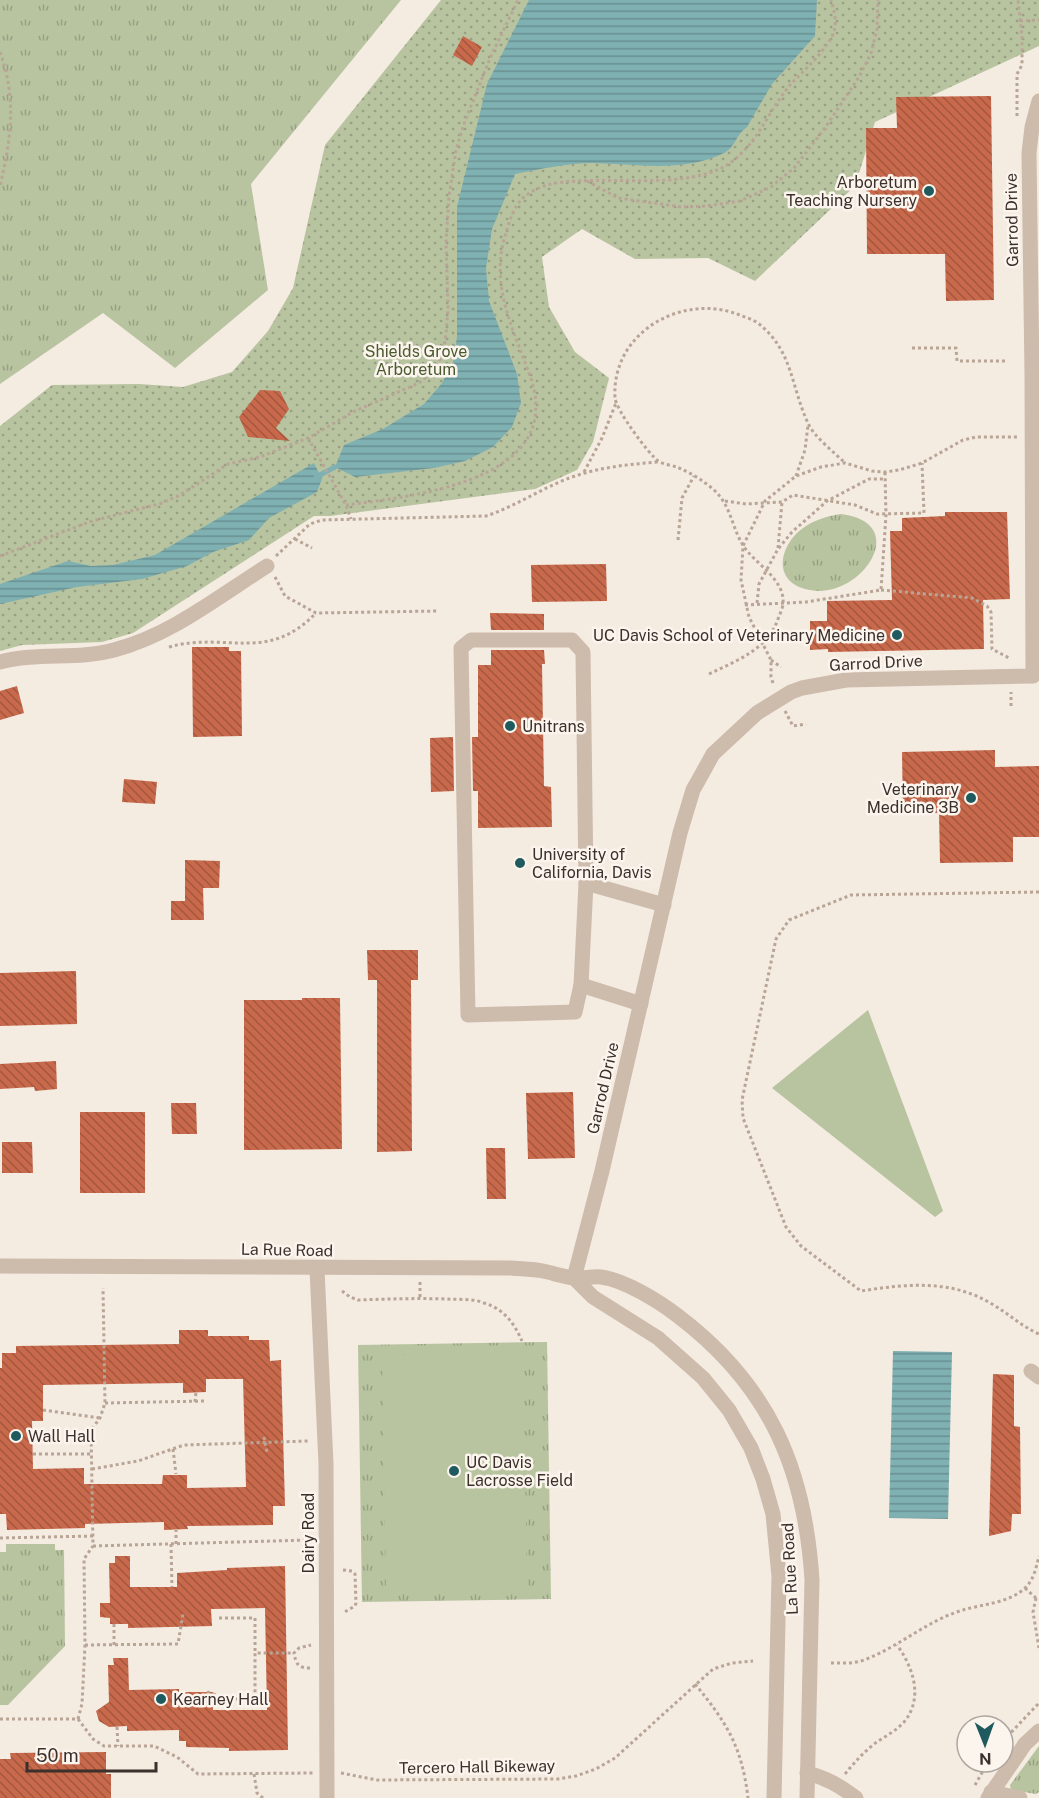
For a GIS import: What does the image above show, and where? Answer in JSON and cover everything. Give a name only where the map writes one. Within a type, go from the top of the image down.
[{"type":"street","name":"Garrod Drive","points":[[574,1278],[602,1171],[680,834],[693,790],[713,754],[757,713],[779,698],[802,688],[846,680],[1033,676],[1036,482],[1032,437],[1029,153],[1032,127],[1039,101]]},
{"type":"street","points":[[0,662],[28,656],[92,654],[114,650],[154,636],[174,626],[267,566]]},
{"type":"street","points":[[471,640],[572,640],[583,652],[586,883],[580,985],[574,1012],[468,1015],[461,648],[471,640]]},
{"type":"street","points":[[586,883],[664,905]]},
{"type":"street","points":[[580,985],[641,1004]]},
{"type":"street","name":"La Rue Road","points":[[0,1266],[511,1268],[540,1270],[574,1278],[602,1277],[631,1288],[662,1304],[696,1330],[744,1378],[782,1441],[795,1476],[804,1508],[810,1545],[812,1580],[807,1798]]},
{"type":"street","name":"Dairy Road","points":[[317,1269],[326,1454],[327,1798]]},
{"type":"street","name":"La Rue Road","points":[[574,1278],[593,1297],[658,1338],[703,1378],[729,1410],[751,1448],[763,1479],[773,1514],[779,1576],[774,1798]]},
{"type":"street","points":[[1020,1798],[989,1795],[1025,1744],[1039,1731]]},
{"type":"street","points":[[807,1773],[840,1785],[856,1798]]},
{"type":"path","points":[[0,556],[89,522],[162,503],[180,495],[228,464],[260,457],[308,438],[347,415],[419,383],[434,370],[442,354],[448,309],[446,231],[456,150],[491,56],[518,0]]},
{"type":"path","points":[[346,504],[421,492],[470,480],[507,462],[529,438],[535,423],[536,407],[532,379],[505,311],[499,270],[501,246],[515,208],[525,195],[543,185],[586,180],[673,180],[705,174],[726,166],[752,142],[778,99],[828,43],[834,32],[835,17],[831,0]]},
{"type":"path","points":[[586,180],[618,198],[682,207],[740,201],[771,188],[794,168],[825,128],[859,76],[871,53],[875,37],[878,0]]},
{"type":"path","points":[[1017,116],[1017,74],[1022,64],[1018,0]]},
{"type":"path","points":[[1020,21],[1039,20]]},
{"type":"path","points":[[0,52],[10,92],[11,130],[0,186]]},
{"type":"path","points":[[659,462],[635,435],[616,403],[615,388],[618,369],[626,353],[642,333],[665,316],[697,307],[728,310],[758,322],[779,345],[790,367],[808,425],[805,450],[796,476]]},
{"type":"path","points":[[912,348],[956,348],[957,361],[1006,361]]},
{"type":"path","points":[[584,473],[602,438],[616,403]]},
{"type":"path","points":[[808,425],[845,463]]},
{"type":"path","points":[[781,667],[771,660],[762,644],[745,605],[741,580],[743,546],[765,501],[796,476],[821,466],[845,463],[872,471],[885,472],[910,468],[963,440],[975,437],[1032,437]]},
{"type":"path","points":[[308,438],[346,504],[351,519]]},
{"type":"path","points":[[438,611],[316,613],[285,596],[267,566],[310,524],[322,519],[486,516],[500,512],[532,495],[584,473],[619,466],[659,462],[678,467],[694,476],[712,488],[725,501],[743,546],[767,571],[782,592],[783,603],[777,624],[769,638],[753,652],[709,674]]},
{"type":"path","points":[[725,501],[746,504],[765,501],[782,502],[793,495],[855,505],[877,514],[924,513],[922,463]]},
{"type":"path","points":[[881,590],[886,514],[885,472]]},
{"type":"path","points":[[678,540],[682,498],[694,476]]},
{"type":"path","points":[[757,603],[759,584],[778,549],[792,532],[827,501],[868,478],[885,479]]},
{"type":"path","points":[[778,549],[782,502]]},
{"type":"path","points":[[295,539],[312,548]]},
{"type":"path","points":[[745,605],[806,602],[881,590],[972,598],[987,606],[991,612],[992,649],[1011,659]]},
{"type":"path","points":[[167,648],[187,642],[268,642],[293,633],[316,613]]},
{"type":"path","points":[[771,660],[771,677]]},
{"type":"path","points":[[1011,691],[1011,706]]},
{"type":"path","points":[[792,726],[806,724]]},
{"type":"path","points":[[1039,892],[851,895],[789,920],[776,939],[742,1100],[743,1118],[786,1227],[801,1246],[861,1291],[901,1285],[936,1285],[967,1292],[992,1304],[1021,1326],[1039,1334]]},
{"type":"path","points":[[78,1719],[82,1704],[85,1645],[84,1559],[93,1546],[91,1430],[100,1418],[105,1402],[103,1288]]},
{"type":"path","points":[[342,1291],[350,1298],[358,1300],[475,1300],[486,1303],[502,1312],[515,1324],[522,1341]]},
{"type":"path","points":[[195,1402],[196,1392]]},
{"type":"path","points":[[105,1402],[205,1401]]},
{"type":"path","points":[[43,1410],[100,1418]]},
{"type":"path","points":[[264,1437],[267,1452]]},
{"type":"path","points":[[92,1469],[138,1461],[184,1444],[310,1441]]},
{"type":"path","points":[[173,1449],[176,1474]]},
{"type":"path","points":[[33,1454],[91,1454]]},
{"type":"path","points":[[66,1529],[66,1537]]},
{"type":"path","points":[[172,1587],[173,1544],[176,1530]]},
{"type":"path","points":[[0,1538],[93,1536]]},
{"type":"path","points":[[93,1546],[310,1540]]},
{"type":"path","points":[[831,1663],[862,1661],[897,1645],[924,1626],[961,1611],[1004,1600],[1025,1588],[1032,1578],[1039,1556]]},
{"type":"path","points":[[343,1570],[352,1571],[355,1574],[356,1603],[343,1613]]},
{"type":"path","points":[[1025,1588],[1037,1597],[1033,1612],[1039,1648]]},
{"type":"path","points":[[85,1645],[178,1644],[183,1614]]},
{"type":"path","points":[[207,1692],[229,1699],[252,1699],[255,1696],[255,1618],[219,1618]]},
{"type":"path","points":[[114,1624],[114,1645]]},
{"type":"path","points":[[255,1653],[294,1653],[299,1648],[311,1645]]},
{"type":"path","points":[[845,1775],[873,1745],[905,1721],[911,1710],[915,1698],[914,1681],[906,1657],[897,1645]]},
{"type":"path","points":[[294,1653],[296,1663],[301,1668],[310,1668]]},
{"type":"path","name":"Tercero Hall Bikeway","points":[[341,1773],[377,1780],[558,1779],[576,1776],[596,1769],[615,1758],[713,1669],[732,1663],[753,1661]]},
{"type":"path","points":[[695,1684],[720,1714],[732,1735],[739,1752],[748,1798]]},
{"type":"path","points":[[1015,1728],[1039,1703]]},
{"type":"path","points":[[0,1719],[78,1719]]},
{"type":"path","points":[[78,1719],[98,1744],[104,1746],[146,1745],[159,1748],[198,1774],[315,1773]]},
{"type":"path","points":[[117,1726],[118,1746]]},
{"type":"path","points":[[254,1774],[257,1793],[263,1798]]},
{"type":"path","points":[[973,1789],[981,1774]]},
{"type":"green space","points":[[0,0],[401,0],[251,184],[268,290],[175,368],[103,313],[0,384]]},
{"type":"green space","name":"Shields Grove Arboretum","points":[[441,0],[1039,0],[1039,46],[875,122],[855,186],[755,281],[708,258],[635,259],[582,229],[542,257],[549,307],[575,352],[609,378],[593,442],[577,470],[535,489],[330,516],[314,516],[133,633],[102,642],[22,645],[0,651],[0,426],[52,385],[139,384],[183,387],[232,372],[268,331],[293,288],[325,145]]},
{"type":"green space","points":[[841,514],[862,520],[874,531],[876,545],[872,559],[861,573],[846,584],[829,590],[810,590],[797,586],[784,571],[785,552],[790,542],[806,526],[823,518]]},
{"type":"green space","points":[[868,1010],[943,1211],[935,1217],[772,1088]]},
{"type":"green space","name":"UC Davis Lacrosse Field","points":[[547,1342],[551,1599],[362,1602],[358,1345]]},
{"type":"green space","name":"UC Davis Lacrosse Field","points":[[523,1353],[527,1587],[386,1590],[382,1355]]},
{"type":"green space","points":[[6,1544],[55,1544],[55,1550],[64,1550],[65,1646],[8,1705],[0,1705],[0,1552],[6,1552]]},
{"type":"green space","points":[[1039,1746],[1039,1792],[1036,1794],[1011,1790],[1010,1785]]},
{"type":"water","points":[[529,0],[817,0],[815,36],[772,84],[747,127],[740,133],[731,148],[724,153],[693,163],[676,165],[583,163],[515,174],[492,229],[486,268],[489,301],[517,374],[521,403],[512,427],[493,447],[465,461],[434,468],[355,477],[335,467],[344,445],[383,429],[424,404],[442,383],[453,362],[457,337],[457,207],[487,84]]},
{"type":"water","points":[[314,463],[322,479],[317,492],[269,518],[249,540],[213,552],[187,566],[142,579],[77,587],[0,604],[0,584],[68,561],[91,566],[113,565],[155,555]]},
{"type":"water","points":[[893,1351],[952,1352],[948,1519],[889,1518]]},
{"type":"building","points":[[463,36],[482,47],[472,66],[453,55]]},
{"type":"building","name":"Arboretum Teaching Nursery","points":[[991,96],[994,300],[946,301],[945,254],[867,254],[866,128],[897,128],[896,97]]},
{"type":"building","points":[[260,390],[280,391],[289,409],[276,428],[290,441],[248,437],[239,417]]},
{"type":"building","points":[[945,512],[1007,512],[1010,599],[983,600],[984,649],[828,652],[828,649],[810,650],[810,621],[827,621],[827,601],[892,600],[890,531],[902,531],[902,518],[945,516]]},
{"type":"building","points":[[606,564],[607,601],[532,602],[531,565]]},
{"type":"building","points":[[490,613],[544,614],[544,630],[491,630]]},
{"type":"building","points":[[192,647],[229,647],[229,651],[241,651],[242,736],[193,737]]},
{"type":"building","name":"Unitrans","points":[[491,650],[544,650],[545,664],[542,664],[544,786],[551,787],[552,827],[478,828],[478,791],[473,791],[472,737],[478,737],[478,665],[491,665]]},
{"type":"building","points":[[17,686],[24,713],[0,720],[0,691]]},
{"type":"building","points":[[453,737],[454,791],[431,792],[430,738]]},
{"type":"building","name":"Veterinary Medicine 3B","points":[[995,750],[995,767],[1039,766],[1039,837],[1013,837],[1013,862],[940,863],[939,813],[903,814],[902,752]]},
{"type":"building","points":[[124,779],[157,782],[155,804],[122,802]]},
{"type":"building","points":[[185,860],[220,861],[219,888],[203,888],[204,920],[171,920],[171,901],[185,901]]},
{"type":"building","points":[[367,950],[418,950],[418,980],[411,980],[412,1151],[377,1152],[377,980],[368,980]]},
{"type":"building","points":[[76,971],[77,1024],[0,1026],[0,973]]},
{"type":"building","points":[[302,998],[340,998],[342,1149],[244,1150],[244,1000],[302,1000]]},
{"type":"building","points":[[56,1061],[57,1089],[35,1091],[34,1087],[0,1089],[0,1064]]},
{"type":"building","points":[[573,1092],[575,1158],[528,1159],[526,1093]]},
{"type":"building","points":[[171,1103],[196,1103],[197,1134],[172,1134]]},
{"type":"building","points":[[80,1112],[145,1112],[145,1193],[80,1193]]},
{"type":"building","points":[[2,1142],[32,1142],[33,1173],[2,1173]]},
{"type":"building","points":[[486,1148],[505,1148],[506,1199],[487,1199]]},
{"type":"building","points":[[179,1330],[208,1330],[208,1336],[249,1336],[249,1340],[269,1340],[270,1361],[281,1360],[285,1506],[273,1506],[273,1525],[187,1526],[188,1529],[164,1530],[164,1522],[85,1524],[85,1528],[7,1530],[6,1514],[0,1514],[0,1368],[2,1368],[2,1353],[16,1353],[16,1346],[179,1344]],"holes":[[[206,1379],[243,1379],[246,1487],[187,1488],[187,1475],[163,1475],[162,1484],[84,1484],[84,1468],[33,1469],[32,1421],[43,1421],[43,1385],[183,1383],[183,1393],[206,1392]]]},
{"type":"building","points":[[993,1374],[1014,1375],[1014,1426],[1020,1427],[1021,1514],[1012,1514],[1011,1531],[989,1536]]},
{"type":"building","points":[[115,1556],[130,1556],[130,1587],[177,1587],[177,1573],[285,1566],[288,1750],[229,1751],[229,1748],[186,1747],[186,1741],[179,1741],[179,1730],[127,1731],[127,1726],[109,1727],[99,1721],[96,1711],[109,1702],[108,1665],[114,1665],[113,1658],[128,1658],[129,1690],[179,1689],[179,1692],[213,1692],[213,1710],[267,1710],[265,1608],[211,1609],[212,1626],[128,1628],[128,1624],[110,1624],[110,1618],[100,1617],[100,1603],[110,1603],[109,1563],[115,1563]]},
{"type":"building","points":[[106,1752],[106,1774],[111,1774],[111,1798],[0,1798],[0,1759],[11,1759],[10,1753]]},
{"type":"waterway","points":[[316,477],[335,467]]},
{"type":"place","name":"Arboretum Teaching Nursery","points":[[929,191]]},
{"type":"place","name":"UC Davis School of Veterinary Medicine","points":[[897,635]]},
{"type":"place","name":"Unitrans","points":[[510,726]]},
{"type":"place","name":"Veterinary Medicine 3B","points":[[971,798]]},
{"type":"place","name":"University of California, Davis","points":[[520,863]]},
{"type":"place","name":"Wall Hall","points":[[16,1436]]},
{"type":"place","name":"UC Davis Lacrosse Field","points":[[454,1471]]},
{"type":"place","name":"Kearney Hall","points":[[161,1699]]}]
